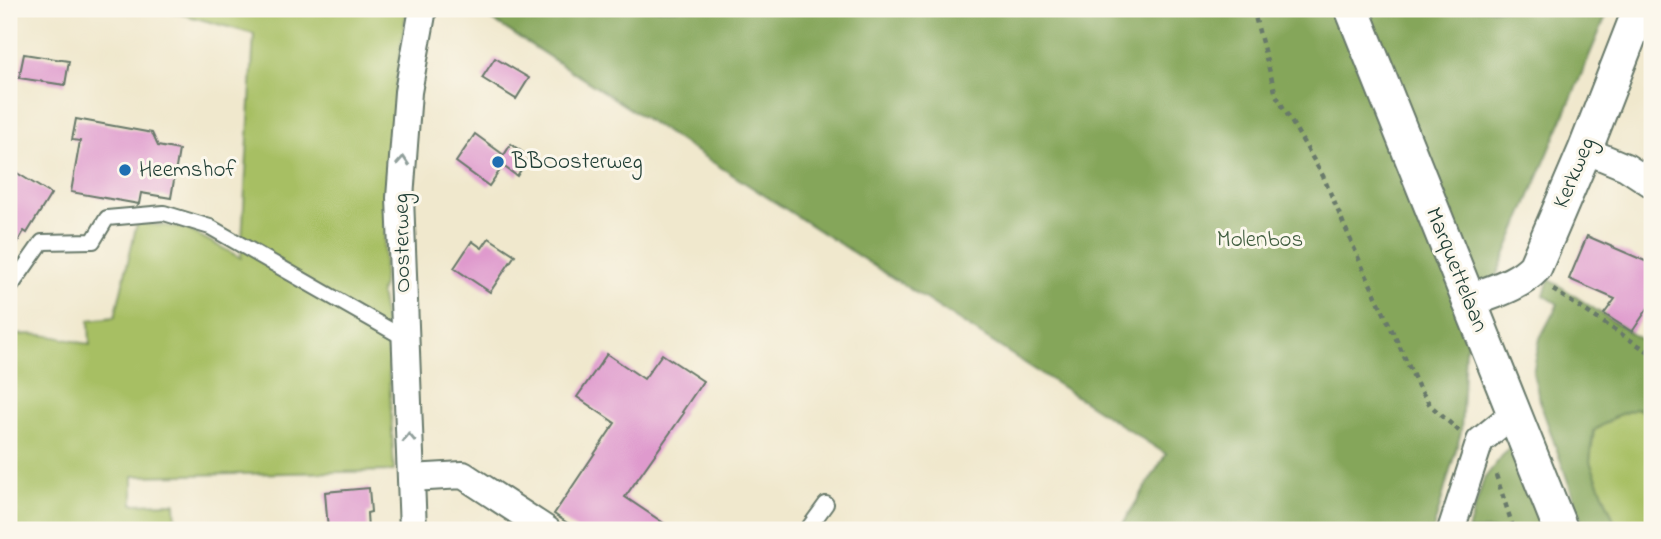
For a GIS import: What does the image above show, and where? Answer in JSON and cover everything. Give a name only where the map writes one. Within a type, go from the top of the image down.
[{"type":"street","name":"Oosterweg","points":[[413,530],[400,198],[408,92],[424,9]]},
{"type":"street","name":"Marquettelaan","points":[[1352,9],[1561,530]]},
{"type":"street","name":"Kerkweg","points":[[1535,267],[1585,150],[1640,9]]},
{"type":"street","points":[[1585,150],[1626,167],[1652,184]]},
{"type":"street","points":[[1469,301],[1527,276],[1535,267]]},
{"type":"street","points":[[1451,530],[1480,441],[1514,413]]},
{"type":"street","points":[[411,478],[463,475],[547,530]]},
{"type":"lane","points":[[9,289],[42,242],[93,241],[107,218],[164,213],[210,227],[406,339]]},
{"type":"lane","points":[[807,530],[826,504]]},
{"type":"path","points":[[1253,9],[1276,95],[1323,176],[1360,264],[1418,386],[1430,405],[1461,432],[1480,441],[1489,451],[1514,530]]},
{"type":"path","points":[[1535,267],[1556,294],[1652,354]]},
{"type":"green space","points":[[148,9],[407,9],[397,74],[387,176],[383,285],[380,292],[387,333],[394,471],[133,476],[133,504],[175,503],[176,530],[9,530],[9,336],[40,335],[90,345],[89,320],[115,317],[137,223],[185,228],[241,258],[254,34],[170,11]]},
{"type":"green space","name":"Molenbos","points":[[475,9],[1609,9],[1465,350],[1461,432],[1433,530],[1119,530],[1166,454]]},
{"type":"green space","points":[[1549,279],[1652,347],[1652,421],[1638,408],[1618,415],[1593,431],[1590,462],[1618,530],[1585,530],[1541,405],[1533,373],[1540,338],[1558,304],[1544,295]]},
{"type":"green space","points":[[1639,408],[1652,412],[1652,530],[1618,530],[1590,462],[1594,431],[1618,415]]},
{"type":"green space","points":[[1510,446],[1545,530],[1468,530],[1484,479]]},
{"type":"building","points":[[24,54],[69,61],[65,85],[19,78]]},
{"type":"building","points":[[495,58],[529,78],[516,99],[482,78]]},
{"type":"building","name":"Heemshof","points":[[76,119],[152,133],[158,146],[179,150],[171,198],[141,193],[139,204],[71,192],[80,141],[72,140]]},
{"type":"building","points":[[475,134],[504,155],[511,144],[529,157],[517,176],[503,166],[489,186],[456,162]]},
{"type":"building","points":[[9,168],[51,194],[9,257]]},
{"type":"building","points":[[1587,236],[1652,264],[1652,302],[1632,332],[1604,314],[1615,299],[1569,279]]},
{"type":"building","points":[[489,238],[515,255],[490,292],[454,268],[472,241],[482,248]]},
{"type":"building","points":[[607,354],[644,379],[662,354],[703,381],[625,497],[674,530],[578,530],[554,514],[615,423],[577,397]]},
{"type":"building","points":[[369,488],[371,512],[367,513],[368,529],[328,530],[325,492]]},
{"type":"place","name":"BBOosterweg","points":[[498,162]]},
{"type":"place","name":"Heemshof","points":[[125,170]]}]
